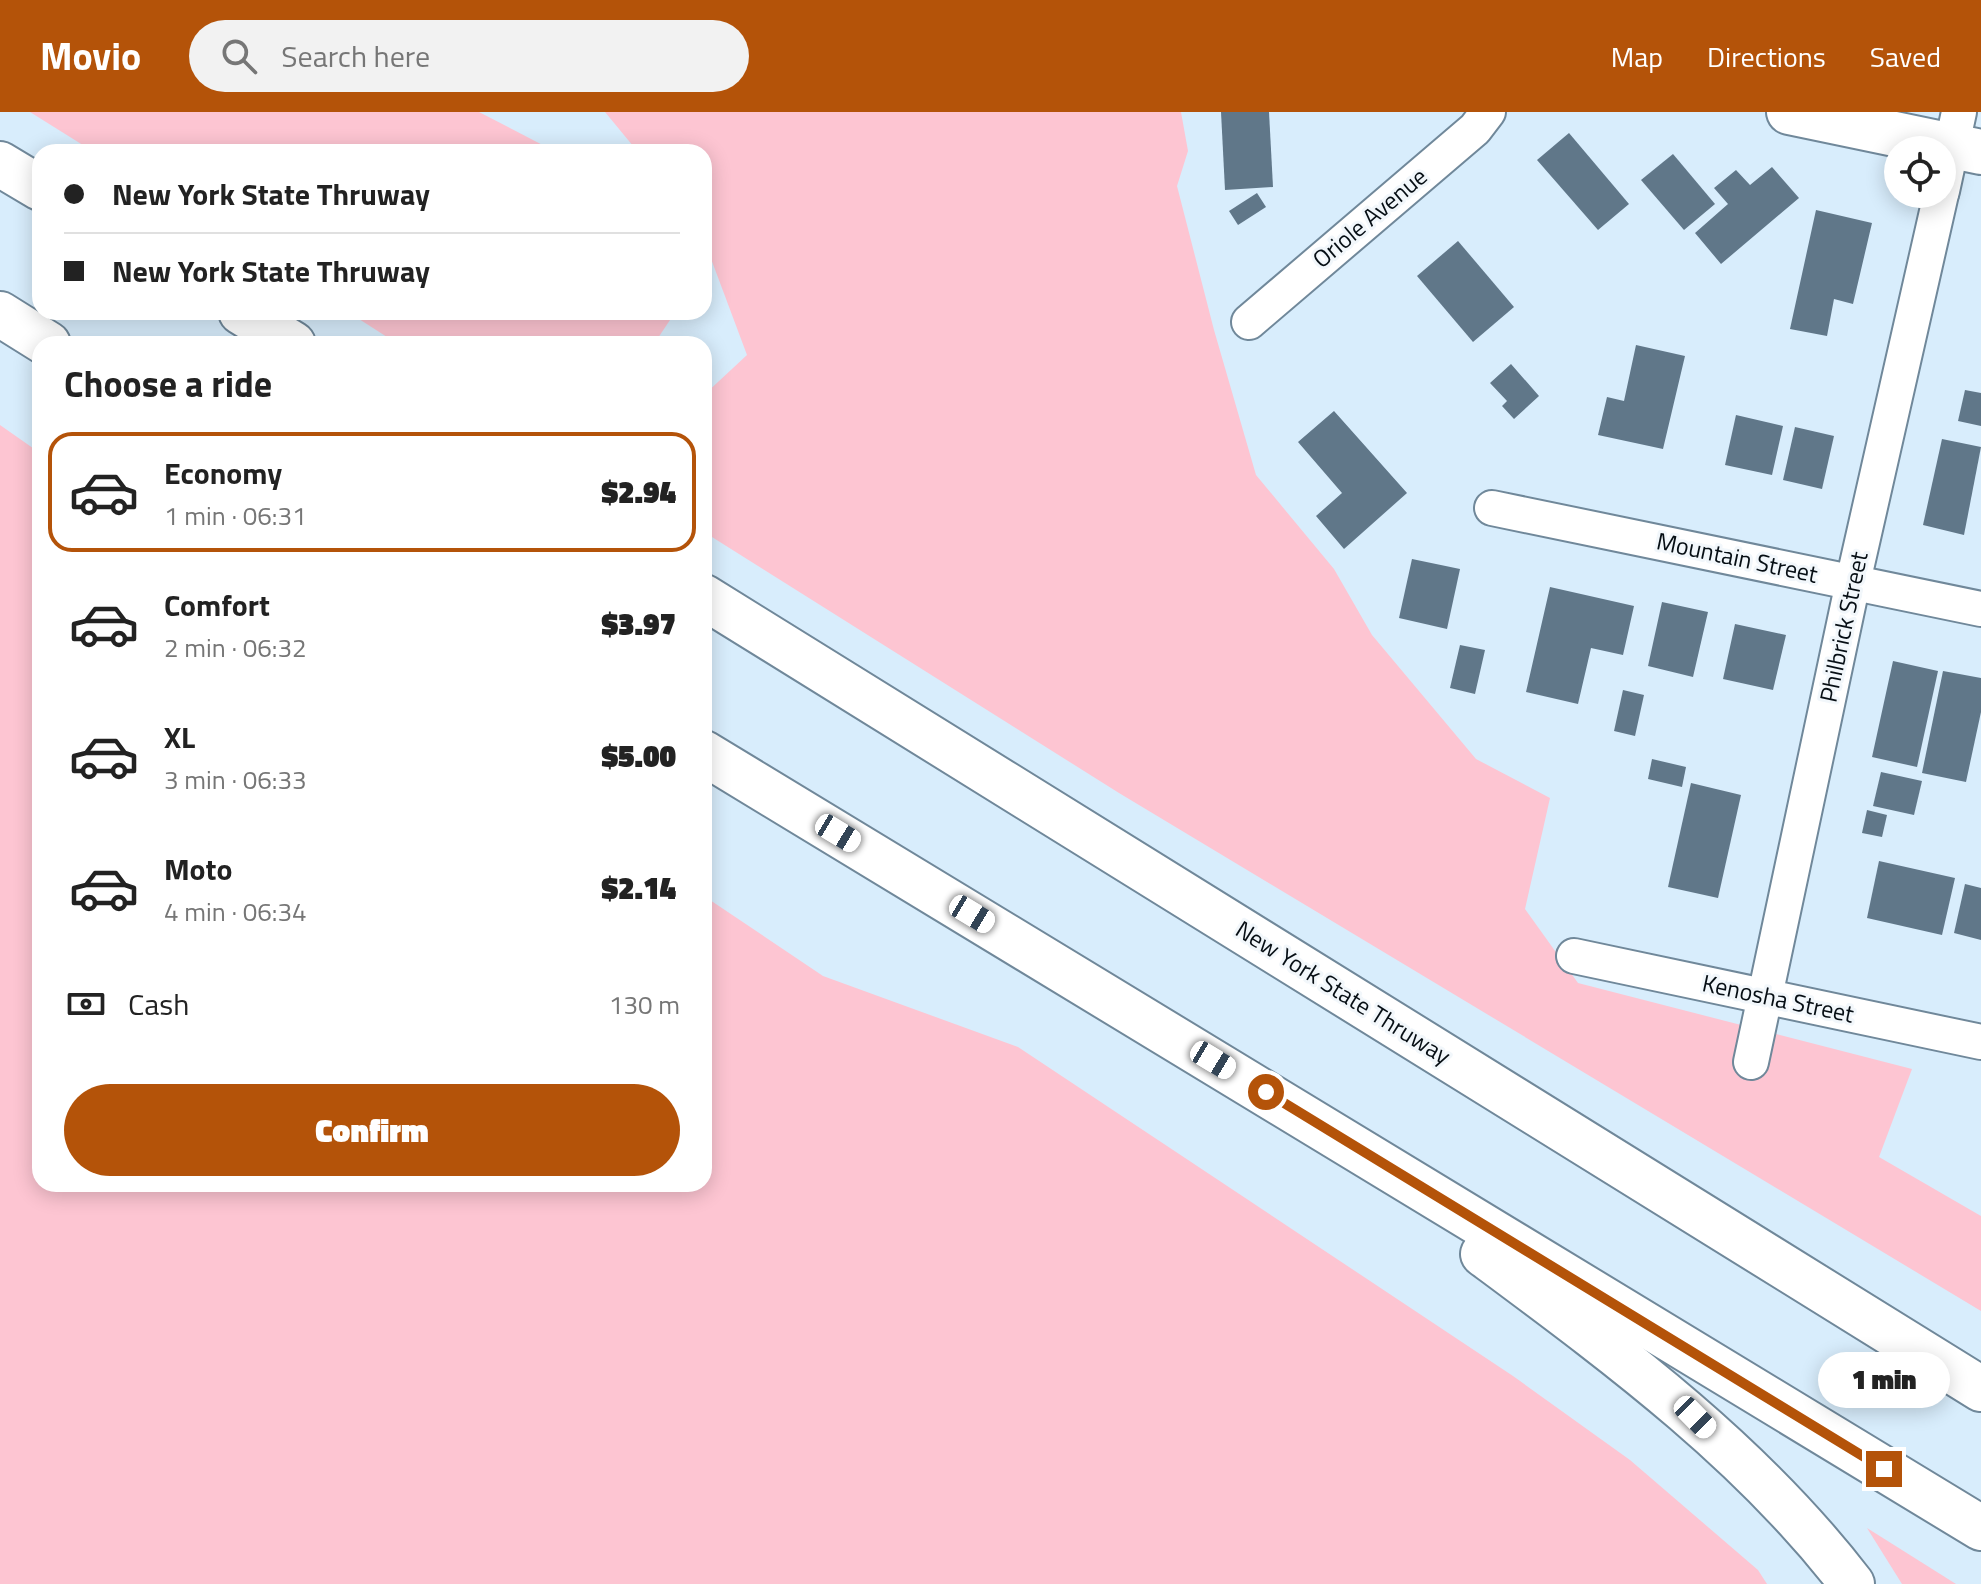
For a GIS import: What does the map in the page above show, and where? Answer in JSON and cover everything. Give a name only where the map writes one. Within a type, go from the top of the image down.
[{"type":"main road","points":[[1789,112],[1964,136]]},
{"type":"main road","points":[[0,164],[32,183]]},
{"type":"main road","points":[[0,314],[35,336]]},
{"type":"main road","points":[[254,320],[280,336]]},
{"type":"main road","name":"New York State Thruway","points":[[712,602],[1981,1389]]},
{"type":"main road","points":[[712,758],[1981,1528]]},
{"type":"main road","points":[[1266,1092],[1642,1372],[1695,1417],[1795,1512],[1852,1584]]},
{"type":"main road","points":[[1873,1322],[1981,1380]]},
{"type":"street","name":"Oriole Avenue","points":[[1249,322],[1475,129],[1488,112]]},
{"type":"street","name":"Philbrick Street","points":[[1956,157],[1964,136]]},
{"type":"street","name":"Philbrick Street","points":[[1751,1062],[1853,582],[1939,208]]},
{"type":"street","name":"Mountain Street","points":[[1492,508],[1981,609]]},
{"type":"street","name":"Kenosha Street","points":[[1574,956],[1981,1042]]},
{"type":"shaded area","points":[[30,112],[479,112],[541,144],[81,144]]},
{"type":"shaded area","points":[[605,112],[1181,112],[1188,151],[1177,186],[1256,475],[1334,569],[1372,635],[1476,759],[1550,798],[1525,909],[1578,983],[1912,1069],[1879,1157],[1981,1216],[1981,1311],[1119,793],[712,537],[712,388],[747,355],[712,261],[712,144],[631,144]]},
{"type":"shaded area","points":[[360,320],[670,320],[659,336],[386,336]]},
{"type":"shaded area","points":[[0,425],[32,447],[32,1192],[712,1192],[712,901],[823,976],[1018,1047],[1513,1376],[1630,1460],[1758,1570],[1767,1584],[0,1584]]},
{"type":"shaded area","points":[[1867,1528],[1956,1584],[1902,1584]]},
{"type":"building","points":[[1221,112],[1269,112],[1273,187],[1225,190]]},
{"type":"building","points":[[1569,133],[1629,204],[1598,230],[1537,160]]},
{"type":"building","points":[[1673,154],[1715,204],[1684,230],[1641,180]]},
{"type":"building","points":[[1772,167],[1799,198],[1721,264],[1695,233],[1728,204],[1714,188],[1736,170],[1750,185]]},
{"type":"building","points":[[1257,193],[1266,207],[1238,225],[1229,211]]},
{"type":"building","points":[[1816,210],[1872,223],[1853,304],[1834,299],[1827,336],[1790,329]]},
{"type":"building","points":[[1458,241],[1514,307],[1473,342],[1417,276]]},
{"type":"building","points":[[1636,345],[1685,356],[1663,449],[1598,435],[1607,397],[1624,401]]},
{"type":"building","points":[[1511,364],[1539,396],[1514,419],[1502,406],[1507,401],[1490,383]]},
{"type":"building","points":[[1965,390],[1981,393],[1981,426],[1958,421]]},
{"type":"building","points":[[1334,411],[1407,493],[1344,549],[1316,516],[1342,493],[1298,442]]},
{"type":"building","points":[[1736,415],[1783,426],[1772,475],[1725,465]]},
{"type":"building","points":[[1795,427],[1834,436],[1822,489],[1783,480]]},
{"type":"building","points":[[1942,439],[1981,447],[1964,535],[1923,525]]},
{"type":"building","points":[[1412,559],[1460,569],[1447,629],[1399,618]]},
{"type":"building","points":[[1550,587],[1634,606],[1623,655],[1591,648],[1578,704],[1526,692]]},
{"type":"building","points":[[1662,602],[1708,612],[1693,677],[1648,666]]},
{"type":"building","points":[[1735,624],[1786,635],[1773,690],[1723,679]]},
{"type":"building","points":[[1460,645],[1485,650],[1475,694],[1450,688]]},
{"type":"building","points":[[1893,661],[1938,671],[1917,767],[1872,757]]},
{"type":"building","points":[[1943,671],[1981,678],[1981,712],[1966,782],[1922,773]]},
{"type":"building","points":[[1623,690],[1644,695],[1635,736],[1614,731]]},
{"type":"building","points":[[1652,759],[1686,767],[1682,787],[1648,779]]},
{"type":"building","points":[[1881,772],[1922,781],[1914,815],[1873,806]]},
{"type":"building","points":[[1691,783],[1741,795],[1718,898],[1668,887]]},
{"type":"building","points":[[1867,810],[1887,815],[1882,837],[1862,833]]},
{"type":"building","points":[[1879,861],[1955,878],[1942,935],[1867,918]]},
{"type":"building","points":[[1965,884],[1981,888],[1981,940],[1954,933]]},
{"type":"route","points":[[1266,1092],[1884,1469]]}]
